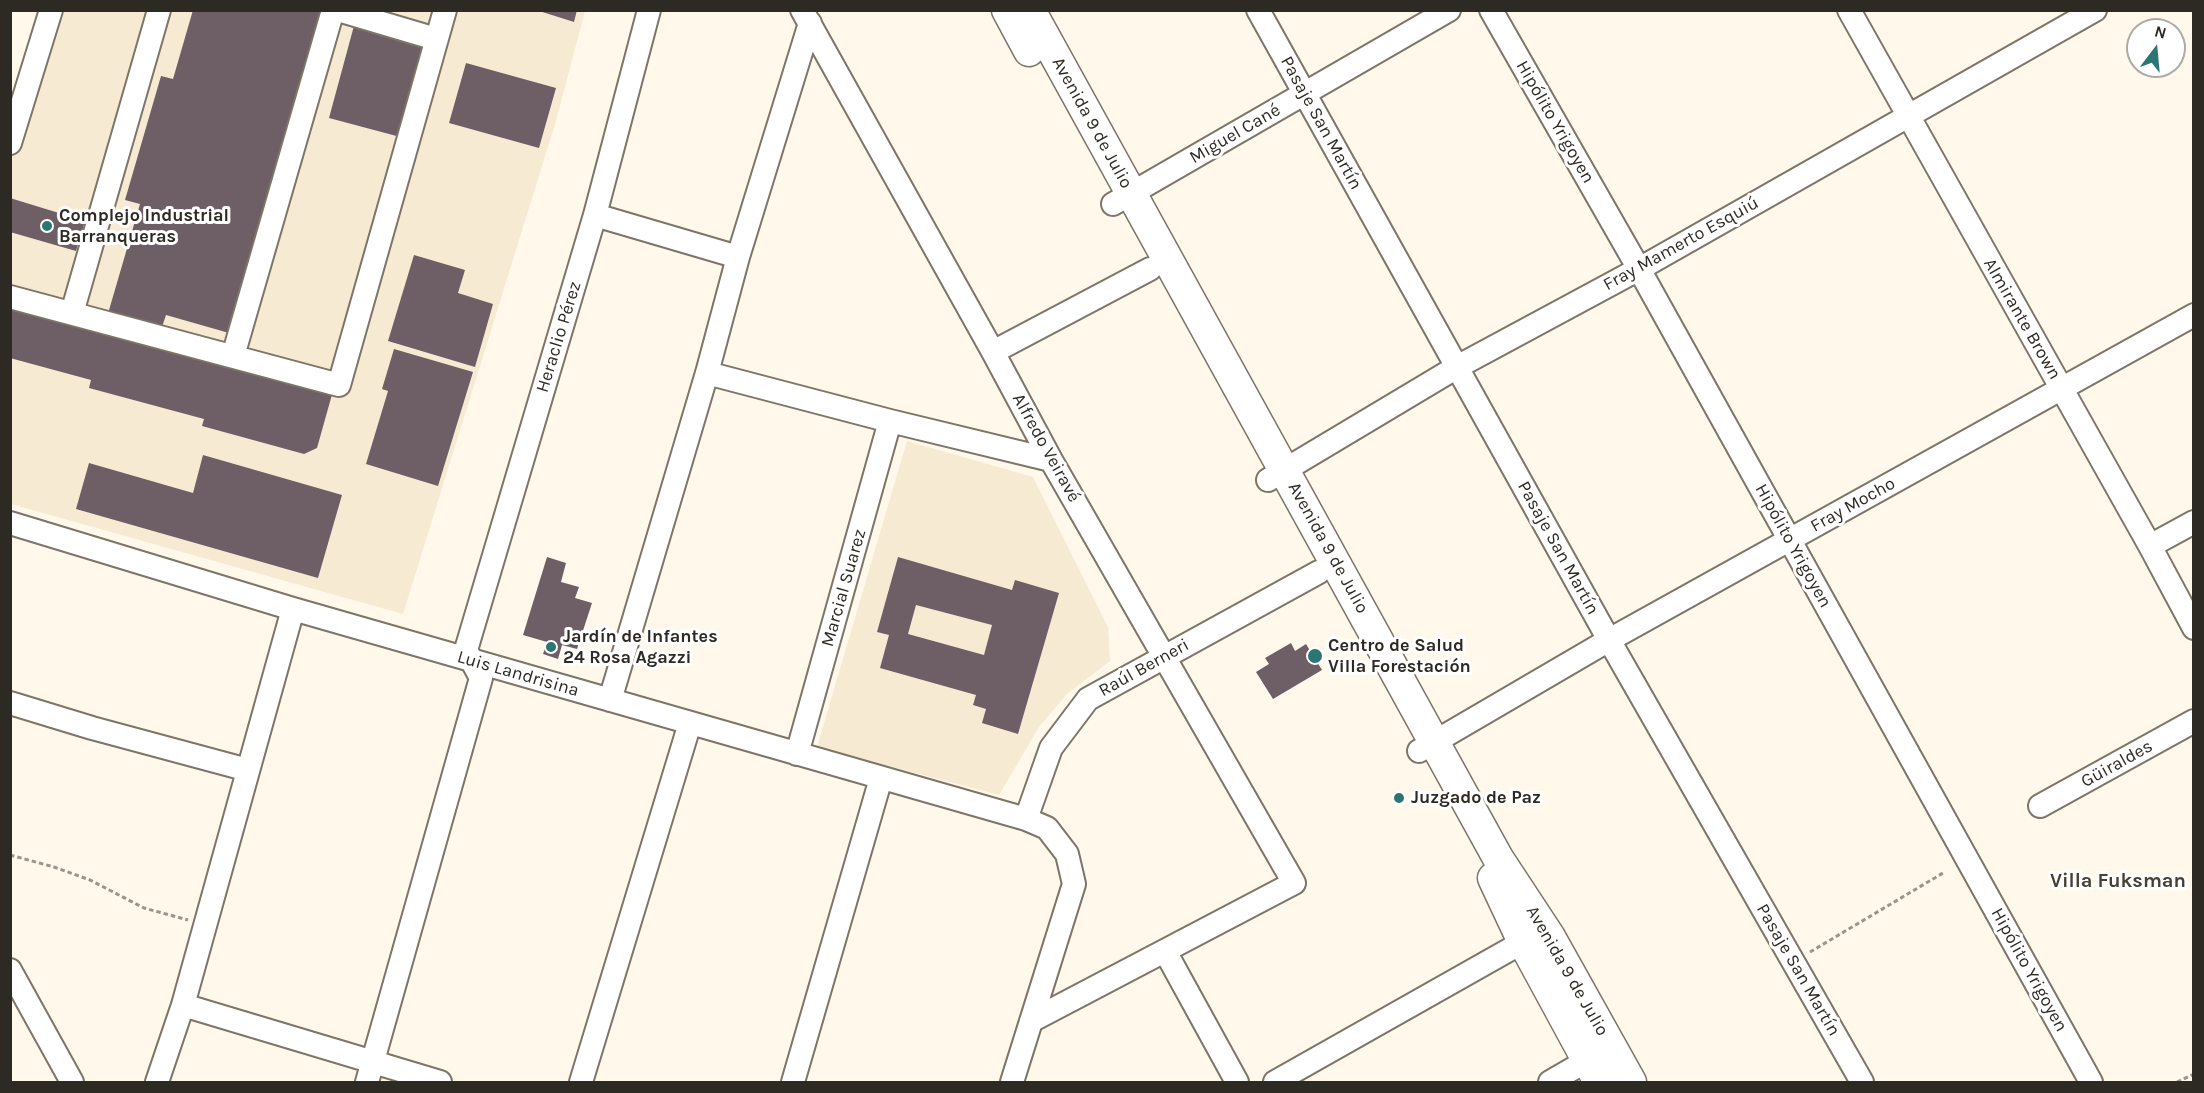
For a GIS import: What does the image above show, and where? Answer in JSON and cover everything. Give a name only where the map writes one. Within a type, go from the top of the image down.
[{"type":"main road","name":"Avenida 9 de Julio","points":[[1007,10],[1122,199],[1427,747],[1459,823],[1487,865],[1523,942],[1595,1075]]},
{"type":"main road","name":"Avenida 9 de Julio","points":[[1030,10],[1122,199],[1150,269],[1276,475],[1319,572],[1427,747],[1550,937],[1631,1083]]},
{"type":"street","points":[[10,143],[51,10]]},
{"type":"street","points":[[72,314],[159,10]]},
{"type":"street","points":[[233,356],[333,10]]},
{"type":"street","points":[[338,10],[436,39]]},
{"type":"street","points":[[10,297],[339,385],[445,10]]},
{"type":"street","name":"Heraclio Pérez","points":[[370,1072],[481,678],[466,650],[595,215],[649,10]]},
{"type":"street","name":"Pasaje San Martín","points":[[1258,10],[1609,640],[1862,1083]]},
{"type":"street","name":"Miguel Cané","points":[[1122,199],[1449,10]]},
{"type":"street","name":"Hipólito Yrigoyen","points":[[1491,10],[1638,269],[2091,1083]]},
{"type":"street","name":"Almirante Brown","points":[[1849,10],[1907,117],[2150,546],[2193,628]]},
{"type":"street","name":"Fray Mamerto Esquiú","points":[[1276,475],[1457,367],[1638,269],[2095,10]]},
{"type":"street","points":[[610,700],[707,373],[806,17]]},
{"type":"street","name":"Alfredo Veiravé","points":[[806,17],[1051,460],[1294,883],[1165,951]]},
{"type":"street","points":[[595,215],[738,257]]},
{"type":"street","points":[[993,352],[1150,269]]},
{"type":"street","name":"Fray Mocho","points":[[1427,747],[1609,640],[2193,315]]},
{"type":"street","points":[[707,373],[1051,460]]},
{"type":"street","name":"Marcial Suarez","points":[[797,754],[890,421]]},
{"type":"street","points":[[2150,546],[2193,522]]},
{"type":"street","name":"Luis Landrisina","points":[[10,523],[293,609],[1026,819],[1047,828],[1067,854],[1074,884],[1012,1083]]},
{"type":"street","name":"Raúl Berneri","points":[[1026,819],[1052,748],[1088,699],[1319,572]]},
{"type":"street","points":[[157,1083],[183,1005],[293,609]]},
{"type":"street","points":[[10,703],[92,728],[248,770]]},
{"type":"street","name":"Güiraldes","points":[[2040,806],[2193,722]]},
{"type":"street","points":[[581,1083],[690,723]]},
{"type":"street","points":[[793,1083],[881,778]]},
{"type":"street","points":[[1275,1083],[1523,942]]},
{"type":"street","points":[[1031,1021],[1165,951],[1238,1083]]},
{"type":"street","points":[[10,970],[72,1083]]},
{"type":"street","points":[[183,1005],[370,1072],[440,1083]]},
{"type":"street","points":[[1551,1083],[1595,1075]]},
{"type":"path","points":[[10,855],[90,880],[144,908],[204,925]]},
{"type":"path","points":[[1793,962],[1943,873]]},
{"type":"path","points":[[2177,1083],[2193,1074]]},
{"type":"shaded area","name":"Complejo Industrial Barranqueras","points":[[40,11],[585,11],[556,121],[403,614],[11,504],[10,115]]},
{"type":"shaded area","points":[[907,441],[1033,477],[1108,627],[1110,661],[1067,694],[1039,727],[999,795],[817,747]]},
{"type":"building","points":[[193,10],[323,10],[229,333],[166,315],[160,333],[107,317],[140,204],[125,200],[161,76],[173,79]]},
{"type":"building","points":[[536,10],[577,10],[574,22]]},
{"type":"building","points":[[355,22],[430,42],[404,138],[329,118]]},
{"type":"building","points":[[466,63],[556,88],[539,148],[449,123]]},
{"type":"building","name":"Complejo Industrial Barranqueras","points":[[10,198],[85,221],[76,251],[10,232]]},
{"type":"building","points":[[414,255],[465,270],[458,293],[493,304],[475,367],[388,341]]},
{"type":"building","points":[[10,303],[333,391],[317,448],[304,454],[202,426],[204,419],[89,388],[91,380],[10,358]]},
{"type":"building","points":[[394,349],[473,372],[438,486],[366,464],[388,391],[382,389]]},
{"type":"building","points":[[203,455],[342,495],[318,578],[76,509],[89,463],[193,493]]},
{"type":"building","points":[[547,557],[566,563],[561,582],[579,587],[575,598],[592,603],[577,649],[562,645],[558,659],[543,654],[547,642],[523,635]]},
{"type":"building","points":[[898,557],[1012,590],[1015,580],[1059,593],[1018,734],[982,723],[986,709],[973,705],[976,695],[880,668],[889,635],[877,632]],"holes":[[[916,605],[992,625],[984,655],[908,634]]]},
{"type":"building","points":[[1291,643],[1295,651],[1306,644],[1322,670],[1273,699],[1256,672],[1269,664],[1265,658]]},
{"type":"place","name":"Complejo Industrial Barranqueras","points":[[47,226]]},
{"type":"place","name":"Jardín de Infantes 24 Rosa Agazzi","points":[[551,647]]},
{"type":"place","name":"Centro de Salud Villa Forestación","points":[[1315,656]]},
{"type":"place","name":"Juzgado de Paz","points":[[1399,798]]},
{"type":"district","name":"Villa Fuksman","points":[[2118,881]]}]
